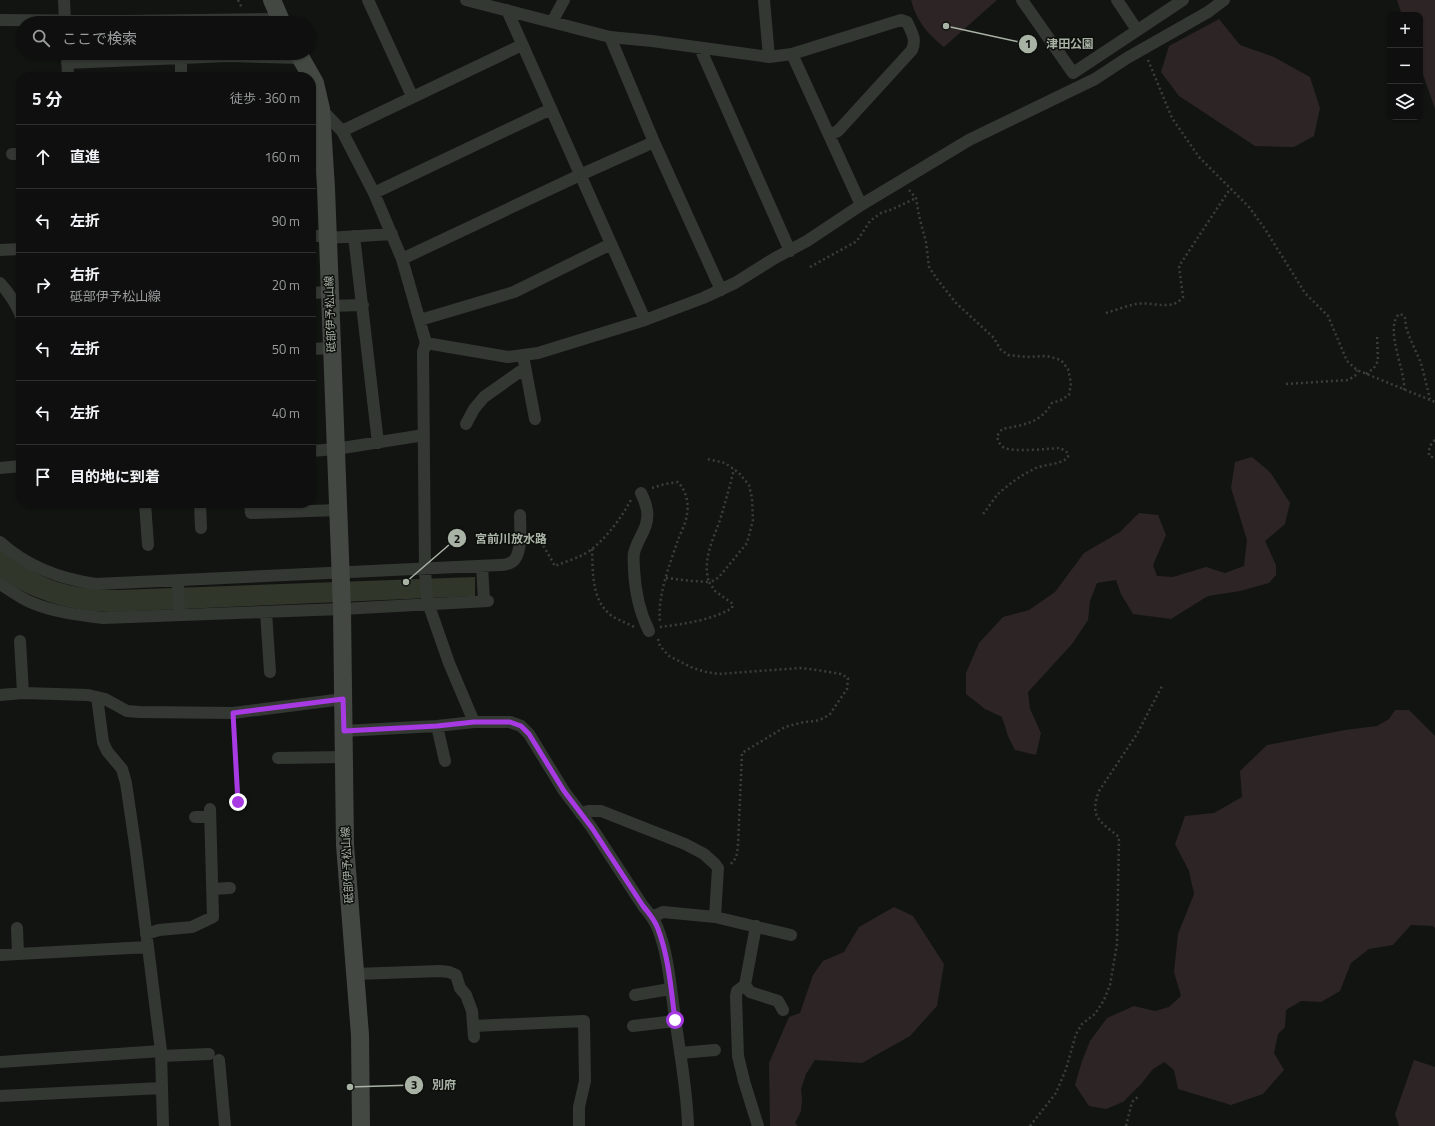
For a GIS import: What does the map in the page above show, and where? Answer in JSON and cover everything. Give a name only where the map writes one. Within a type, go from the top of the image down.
[{"type":"main road","points":[[272,0],[279,16]]},
{"type":"main road","name":"砥部伊予松山線","points":[[302,60],[309,72]]},
{"type":"main road","name":"砥部伊予松山線","points":[[316,109],[322,237],[330,299],[342,606],[345,845],[360,1035],[361,1126]]},
{"type":"street","points":[[64,0],[65,16]]},
{"type":"street","points":[[368,0],[412,96]]},
{"type":"street","points":[[466,0],[610,36],[769,57],[792,54],[901,20],[907,22],[914,37],[912,50],[838,131],[829,135]]},
{"type":"street","points":[[552,22],[564,0]]},
{"type":"street","points":[[764,0],[769,57]]},
{"type":"street","points":[[1022,0],[1073,73],[1074,88]]},
{"type":"street","points":[[1117,0],[1137,30]]},
{"type":"street","points":[[1073,73],[1182,0]]},
{"type":"street","points":[[426,343],[508,357],[538,353],[645,320],[721,290],[807,241],[861,205],[969,140],[1095,79],[1143,49],[1208,12],[1224,0]]},
{"type":"street","points":[[507,10],[645,320]]},
{"type":"street","points":[[0,20],[16,20]]},
{"type":"street","points":[[610,36],[654,142],[721,290]]},
{"type":"street","points":[[342,131],[412,96],[522,45]]},
{"type":"street","points":[[700,48],[790,251]]},
{"type":"street","points":[[792,54],[861,205]]},
{"type":"street","points":[[67,60],[68,72]]},
{"type":"street","points":[[181,60],[181,72]]},
{"type":"street","points":[[316,109],[342,131],[374,193],[402,259],[426,343],[423,352],[425,572],[428,602],[449,663],[474,722]]},
{"type":"street","points":[[374,193],[551,109]]},
{"type":"street","points":[[402,259],[580,175],[654,142]]},
{"type":"street","points":[[322,237],[392,234]]},
{"type":"street","points":[[354,236],[378,443]]},
{"type":"street","points":[[420,320],[514,292],[611,244]]},
{"type":"street","points":[[0,250],[16,249]]},
{"type":"street","points":[[0,283],[16,304]]},
{"type":"street","points":[[316,295],[330,299],[363,305]]},
{"type":"street","points":[[316,349],[331,348]]},
{"type":"street","points":[[522,355],[535,419]]},
{"type":"street","points":[[466,424],[474,409],[484,397],[525,368]]},
{"type":"street","points":[[316,451],[378,443],[424,435]]},
{"type":"street","points":[[0,468],[16,466]]},
{"type":"street","points":[[641,493],[648,511],[647,520],[634,554],[634,576],[638,606],[642,617],[652,631]]},
{"type":"street","points":[[144,508],[148,544]]},
{"type":"street","points":[[200,508],[201,528]]},
{"type":"street","points":[[250,508],[251,513],[338,510]]},
{"type":"street","points":[[0,542],[32,566],[53,575],[75,581],[96,584],[178,583],[341,577],[482,569],[511,563],[516,558],[520,544],[520,515]]},
{"type":"street","points":[[0,584],[28,601],[48,609],[70,614],[103,618],[179,613],[266,612],[342,606],[485,599],[482,569]]},
{"type":"street","points":[[178,583],[179,613]]},
{"type":"street","points":[[266,612],[270,672]]},
{"type":"street","points":[[20,641],[24,693]]},
{"type":"street","points":[[0,695],[24,693],[88,695],[105,700],[127,710],[140,712],[233,713],[343,699]]},
{"type":"street","points":[[97,697],[103,742],[107,751],[122,770],[126,783],[136,851],[161,1054],[164,1126]]},
{"type":"street","points":[[344,731],[437,726],[474,722],[510,722],[521,726],[529,734],[564,791],[652,917],[658,928],[663,945],[675,1020],[685,1086],[688,1126]]},
{"type":"street","points":[[437,726],[445,761]]},
{"type":"street","points":[[278,758],[344,757]]},
{"type":"street","points":[[581,814],[588,811],[601,811],[704,854],[718,868],[715,917]]},
{"type":"street","points":[[146,934],[159,930],[192,927],[213,917],[210,813],[195,817]]},
{"type":"street","points":[[212,889],[230,888]]},
{"type":"street","points":[[652,917],[663,912],[715,917],[791,935]]},
{"type":"street","points":[[756,926],[745,985],[736,991],[736,996],[738,1056],[758,1126]]},
{"type":"street","points":[[17,928],[18,954]]},
{"type":"street","points":[[0,955],[148,947]]},
{"type":"street","points":[[355,974],[440,971],[449,972],[456,975],[460,988],[466,995],[472,1011],[474,1032],[584,1021],[585,1081],[578,1107],[579,1126]]},
{"type":"street","points":[[745,985],[750,992],[778,1001],[783,1010]]},
{"type":"street","points":[[635,995],[670,989]]},
{"type":"street","points":[[633,1026],[675,1020]]},
{"type":"street","points":[[680,1053],[715,1050]]},
{"type":"street","points":[[0,1062],[161,1054],[208,1054]]},
{"type":"street","points":[[219,1060],[225,1126]]},
{"type":"street","points":[[0,1096],[162,1088]]},
{"type":"path","points":[[1143,49],[1172,118],[1199,157],[1249,207],[1265,229],[1305,293],[1328,316],[1347,361],[1357,370],[1435,402]]},
{"type":"path","points":[[902,180],[916,198],[926,242],[929,268],[956,303],[994,338],[1000,350],[1008,355],[1027,357],[1047,356],[1061,360],[1068,369],[1071,383],[1069,395],[1061,400],[1052,402],[1047,411],[1038,418],[1023,425],[1002,429],[997,436],[999,444],[1005,449],[1027,450],[1059,448],[1068,453],[1068,457],[1065,460],[1033,469],[1015,481],[998,494],[983,514]]},
{"type":"path","points":[[1106,313],[1147,302],[1156,305],[1170,305],[1180,302],[1183,297],[1179,266],[1230,189]]},
{"type":"path","points":[[810,267],[856,241],[870,221],[881,213],[916,198]]},
{"type":"path","points":[[1404,390],[1404,382],[1396,350],[1394,330],[1396,318],[1399,314],[1403,315],[1405,318],[1406,327],[1421,363],[1430,400]]},
{"type":"path","points":[[1366,374],[1374,368],[1378,361],[1377,334]]},
{"type":"path","points":[[1286,384],[1348,380],[1355,376],[1357,370]]},
{"type":"path","points":[[1435,440],[1429,449],[1429,456],[1435,458]]},
{"type":"path","points":[[666,578],[710,582],[715,580],[727,568],[747,543],[750,535],[753,520],[752,498],[749,485],[740,473],[725,463],[707,460]]},
{"type":"path","points":[[592,549],[594,579],[600,602],[612,616],[637,629],[645,632],[652,631],[660,627],[682,624],[725,612],[732,608],[733,604],[715,591],[707,575],[706,562],[711,542],[729,491],[734,469]]},
{"type":"path","points":[[652,631],[660,646],[669,656],[693,668],[706,672],[719,674],[800,668],[841,674],[848,678],[847,689],[830,714],[816,721],[804,722],[785,727],[742,753],[738,845],[736,856],[734,862],[728,866],[718,868]]},
{"type":"path","points":[[1030,1126],[1056,1093],[1066,1069],[1076,1034],[1082,1024],[1095,1014],[1104,1000],[1110,985],[1114,966],[1118,923],[1119,837],[1097,817],[1095,809],[1096,800],[1099,791],[1137,734],[1162,686]]},
{"type":"path","points":[[233,713],[238,802]]},
{"type":"path","points":[[1126,1126],[1132,1102],[1139,1096]]},
{"type":"shaded area","points":[[911,0],[997,0],[944,47],[923,26],[916,15]]},
{"type":"shaded area","points":[[1397,0],[1435,0],[1435,109],[1423,75],[1423,12],[1401,12]]},
{"type":"shaded area","points":[[1219,19],[1240,45],[1274,57],[1310,77],[1320,108],[1314,136],[1294,147],[1255,146],[1179,96],[1161,72],[1169,46]]},
{"type":"shaded area","points":[[1252,457],[1270,472],[1290,503],[1285,524],[1265,541],[1276,565],[1276,575],[1269,583],[1240,591],[1208,596],[1171,619],[1133,614],[1121,594],[1116,580],[1097,583],[1090,601],[1088,620],[1072,644],[1028,692],[1030,709],[1041,733],[1036,755],[1015,750],[1008,736],[1002,717],[985,709],[966,694],[966,673],[979,643],[1003,617],[1029,610],[1055,592],[1084,553],[1120,532],[1139,513],[1158,515],[1166,535],[1153,565],[1157,576],[1173,577],[1206,567],[1225,573],[1244,566],[1247,540],[1231,488],[1235,462]]},
{"type":"shaded area","points":[[0,548],[23,565],[41,575],[52,580],[84,588],[118,590],[475,577],[475,596],[112,612],[81,610],[40,599],[0,578]]},
{"type":"shaded area","points":[[1395,710],[1409,710],[1435,736],[1435,928],[1433,926],[1411,925],[1393,945],[1369,949],[1351,963],[1340,991],[1321,1002],[1301,1001],[1286,1010],[1285,1027],[1278,1034],[1274,1053],[1284,1070],[1263,1094],[1231,1105],[1178,1089],[1174,1070],[1164,1062],[1152,1070],[1142,1083],[1123,1102],[1106,1109],[1089,1106],[1075,1085],[1090,1041],[1107,1018],[1134,1006],[1155,1011],[1169,1007],[1181,996],[1174,972],[1178,934],[1194,894],[1189,871],[1175,844],[1185,816],[1214,813],[1242,797],[1240,771],[1267,745],[1345,730],[1377,726],[1389,719]]},
{"type":"shaded area","points":[[894,907],[913,916],[944,964],[937,1006],[910,1036],[862,1063],[815,1060],[806,1074],[801,1089],[801,1111],[795,1123],[798,1126],[770,1126],[769,1063],[789,1017],[800,1013],[813,975],[823,961],[844,952],[859,927]]},
{"type":"shaded area","points":[[1414,1060],[1435,1067],[1435,1126],[1399,1126],[1395,1114]]},
{"type":"place","name":"津田公園","points":[[946,26]]},
{"type":"place","name":"宮前川放水路","points":[[406,582]]},
{"type":"place","name":"別府","points":[[350,1087]]},
{"type":"route","points":[[238,802],[233,713],[343,699],[344,731],[437,726],[474,722],[510,722],[521,726],[529,734],[564,791],[592,828],[658,928],[663,945],[675,1020]]}]
